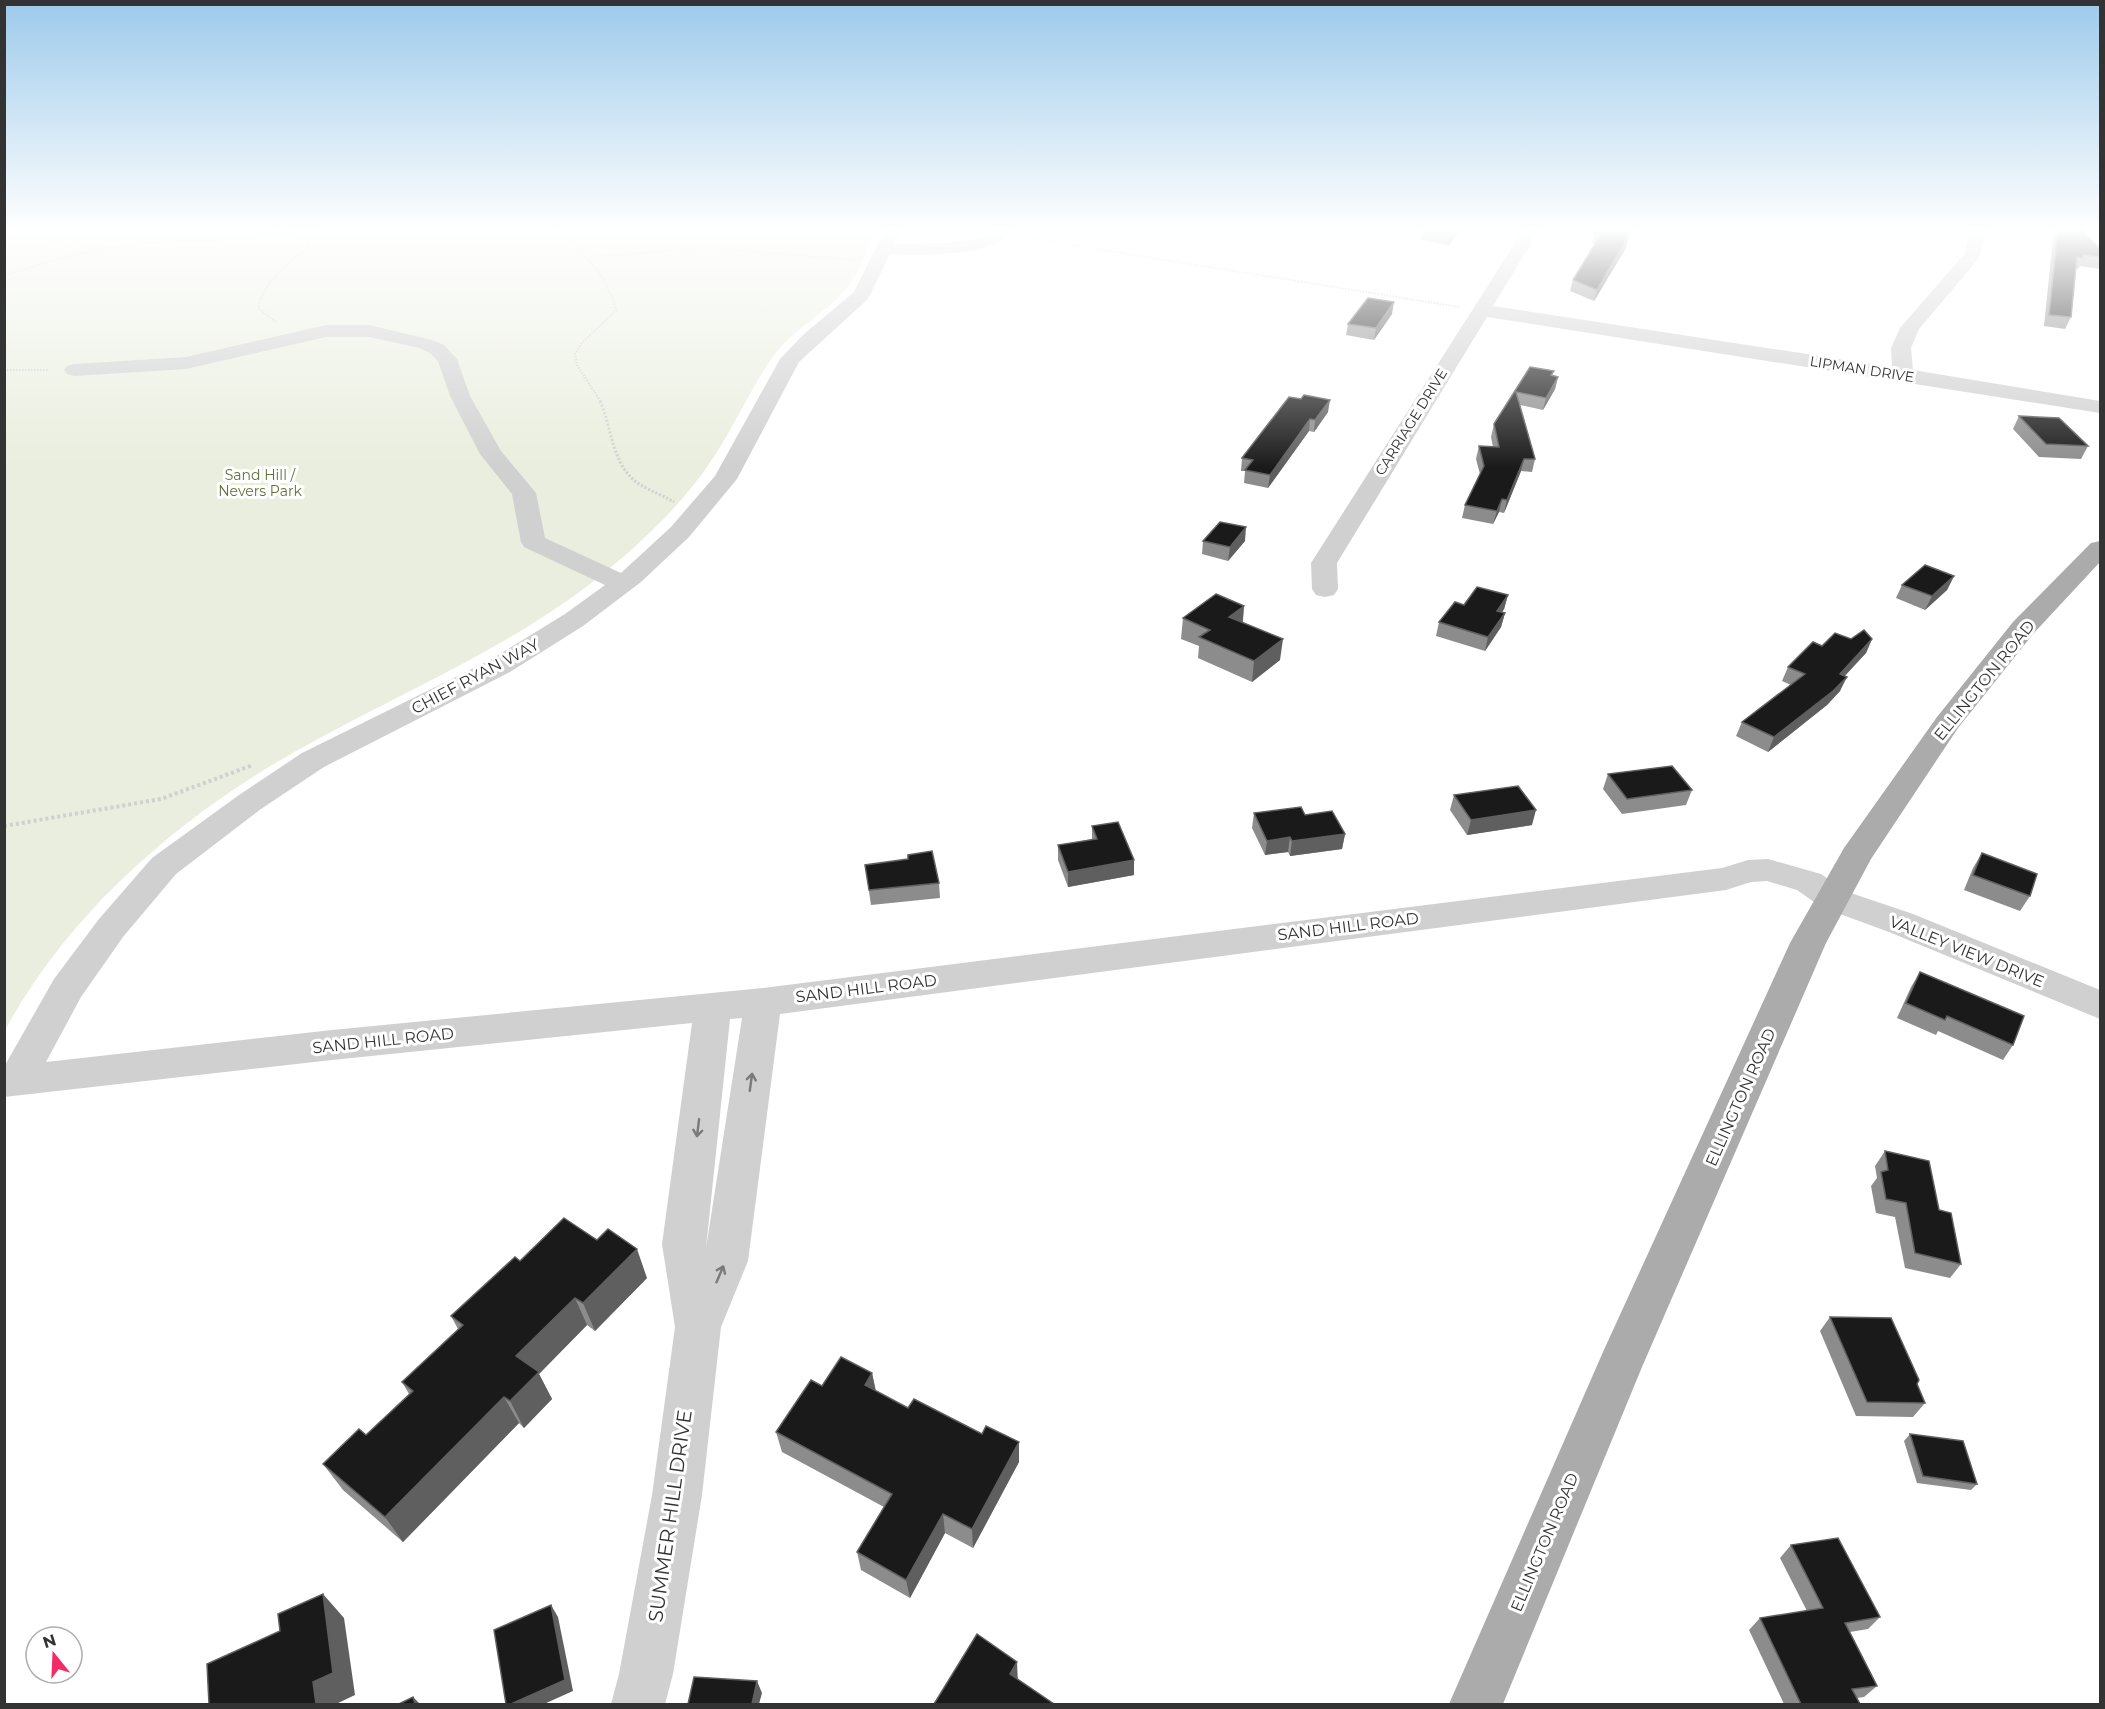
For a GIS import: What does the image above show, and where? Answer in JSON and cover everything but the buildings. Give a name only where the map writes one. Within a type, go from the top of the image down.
[{"type":"main road","name":"ELLINGTON ROAD","points":[[1476,1704],[1619,1367],[1808,944],[1856,856],[1947,723],[2023,628],[2100,548]]},
{"type":"street","name":"CHIEF RYAN WAY","points":[[11,1081],[67,989],[111,928],[164,866],[250,802],[313,760],[500,666],[574,620],[623,584],[680,532],[725,479],[790,359],[847,309]]},
{"type":"street","points":[[1903,375],[1901,348],[1910,328],[1926,309]]},
{"type":"street","name":"LIPMAN DRIVE","points":[[1481,310],[2100,407]]},
{"type":"street","name":"CARRIAGE DRIVE","points":[[1325,589],[1324,563],[1481,310]]},
{"type":"street","points":[[74,370],[186,363],[326,331],[369,331],[437,349],[447,359],[460,396],[494,458],[524,494],[533,542],[559,557],[608,575],[623,584]]},
{"type":"street","name":"SAND HILL ROAD","points":[[11,1081],[320,1046],[713,1008],[1611,891],[1726,879],[1797,900],[1833,899]]},
{"type":"street","name":"VALLEY VIEW DRIVE","points":[[1833,899],[1901,923],[2100,1005]]},
{"type":"street","name":"SUMMER HILL DRIVE","points":[[638,1704],[646,1674],[677,1495],[698,1328],[726,1261],[763,1002]]},
{"type":"street","name":"SUMMER HILL DRIVE","points":[[698,1328],[684,1244],[713,1008]]},
{"type":"path","points":[[259,309],[284,327],[304,335]]},
{"type":"path","points":[[616,309],[609,320],[581,345],[575,355],[576,363],[601,401],[622,465],[630,477],[677,504],[672,510]]},
{"type":"path","points":[[1472,309],[1481,310]]},
{"type":"path","points":[[4,370],[74,370]]},
{"type":"path","points":[[4,826],[161,800],[203,786],[260,762]]},
{"type":"green space","name":"Sand Hill / Nevers Park","points":[[5,309],[826,309],[792,336],[775,354],[701,476],[672,510],[624,556],[590,584],[524,629],[316,740],[224,796],[181,828],[140,863],[65,941],[33,984],[5,1030]]}]
